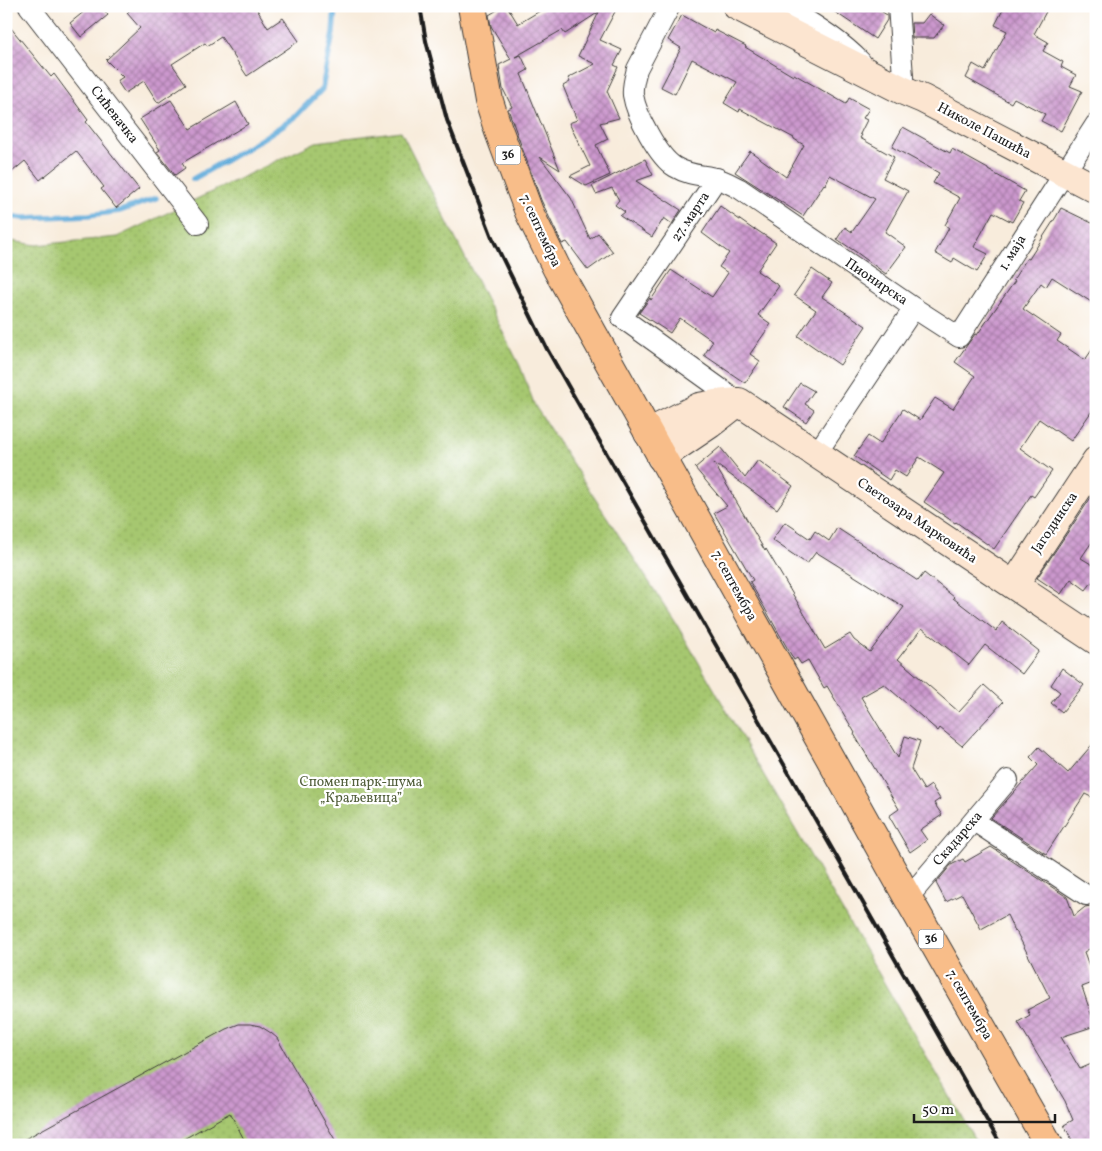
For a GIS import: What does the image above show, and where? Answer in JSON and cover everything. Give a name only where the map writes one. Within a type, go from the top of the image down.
[{"type":"main road","name":"7. септембра","points":[[472,6],[489,101],[498,129],[530,212],[566,286],[908,898],[1049,1145]]},
{"type":"street","name":"Сићевачка","points":[[30,6],[198,224]]},
{"type":"street","name":"27. марта","points":[[622,318],[717,178],[694,175],[675,167],[664,158],[653,142],[633,95],[637,69],[670,6]]},
{"type":"street","name":"Николе Пашића","points":[[737,6],[923,99],[1096,189]]},
{"type":"street","name":"Николе Пашића","points":[[784,6],[832,36],[852,52],[872,75]]},
{"type":"street","points":[[898,6],[904,91]]},
{"type":"street","name":"1. маја","points":[[914,308],[959,338],[1096,124]]},
{"type":"street","name":"Пионирска","points":[[717,178],[740,189],[914,308],[817,453]]},
{"type":"street","name":"Светозара Марковића","points":[[622,318],[739,402],[1096,640]]},
{"type":"street","points":[[648,433],[699,407],[739,402]]},
{"type":"street","points":[[661,457],[739,402]]},
{"type":"street","name":"Јагодинска","points":[[1014,585],[1096,461]]},
{"type":"street","name":"Скадарска","points":[[908,898],[1008,780]]},
{"type":"street","points":[[974,821],[1086,895]]},
{"type":"green space","name":"Спомен парк-шума „Краљевица”","points":[[401,131],[520,366],[535,406],[677,625],[978,1145],[6,1145],[6,240],[36,245],[117,237],[316,142]]},
{"type":"building","points":[[91,6],[101,6],[108,15],[81,37],[70,23]]},
{"type":"building","points":[[134,6],[255,6],[268,28],[283,18],[299,41],[247,76],[221,37],[207,46],[205,43],[172,64],[186,84],[158,103],[144,81],[125,93],[117,81],[123,77],[106,60],[140,28],[127,13]]},
{"type":"building","points":[[507,6],[518,24],[548,6],[618,6],[600,40],[622,50],[614,65],[618,67],[607,91],[619,118],[600,123],[608,139],[596,145],[610,175],[586,186],[570,176],[590,166],[569,123],[577,120],[563,86],[570,82],[568,78],[595,64],[578,56],[599,12],[565,34],[562,30],[515,57],[521,55],[528,70],[521,74],[560,170],[540,157],[571,198],[590,239],[598,233],[613,252],[588,270],[567,242],[562,244],[541,200],[508,109],[512,107],[503,89],[499,65],[511,59],[491,26],[489,15]]},
{"type":"building","points":[[826,6],[873,6],[887,15],[887,20],[875,39]]},
{"type":"building","points":[[1005,6],[1049,6],[1034,34],[1048,42],[1043,51],[1063,62],[1061,67],[1076,75],[1070,86],[1082,91],[1061,131],[1041,121],[1045,114],[1014,98],[1011,103],[966,78],[973,64],[985,71],[1007,31],[995,25]]},
{"type":"building","points":[[929,14],[944,25],[934,38],[912,38],[911,23],[922,23]]},
{"type":"building","points":[[682,15],[714,33],[715,30],[746,46],[793,76],[794,74],[846,104],[849,98],[869,109],[863,118],[867,120],[860,138],[894,157],[883,178],[908,191],[885,232],[906,247],[886,274],[837,239],[845,227],[852,232],[875,199],[830,175],[803,216],[735,172],[750,151],[786,177],[804,145],[740,109],[739,112],[724,103],[737,82],[692,59],[675,94],[661,87],[681,48],[668,40]]},
{"type":"building","points":[[6,22],[51,77],[54,74],[88,120],[86,122],[139,189],[116,208],[101,189],[104,187],[76,151],[40,180],[25,161],[6,177]]},
{"type":"building","points":[[171,100],[190,129],[236,102],[248,124],[182,163],[185,168],[175,175],[157,152],[160,150],[140,119]]},
{"type":"building","points":[[903,127],[950,153],[952,149],[1025,191],[1019,201],[1023,203],[1012,222],[993,212],[974,247],[988,254],[977,272],[954,258],[952,263],[935,253],[949,228],[945,225],[960,198],[933,183],[939,173],[892,147]]},
{"type":"building","points":[[645,159],[653,175],[636,181],[681,210],[672,224],[664,218],[652,237],[620,216],[625,212],[615,205],[619,200],[612,188],[596,194],[592,186]]},
{"type":"building","points":[[720,206],[776,243],[757,271],[779,286],[758,315],[771,324],[750,354],[760,361],[745,383],[704,355],[713,341],[680,318],[670,333],[639,313],[650,298],[651,300],[671,270],[712,297],[728,273],[719,267],[729,253],[702,233]]},
{"type":"building","points":[[1061,208],[1096,225],[1096,305],[1052,277],[1046,287],[1041,283],[1023,309],[1061,335],[1057,341],[1085,360],[1096,344],[1096,405],[1071,441],[1039,419],[1020,448],[1052,471],[1034,497],[1031,495],[994,549],[924,502],[944,473],[919,457],[906,477],[895,470],[889,480],[854,456],[868,436],[880,444],[903,409],[920,420],[935,398],[953,409],[975,376],[955,362],[975,334],[977,335],[1015,281],[1013,280],[1027,258],[1029,259]]},
{"type":"building","points":[[812,269],[832,283],[822,297],[866,326],[840,365],[798,336],[816,310],[794,295]]},
{"type":"building","points":[[800,383],[814,391],[805,404],[814,410],[806,422],[784,407]]},
{"type":"building","points":[[720,447],[745,478],[758,460],[793,486],[777,509],[714,463],[825,649],[850,634],[854,640],[870,652],[904,607],[816,552],[807,564],[772,540],[785,522],[810,539],[815,531],[829,541],[837,528],[918,581],[924,573],[996,631],[1002,622],[1039,651],[1022,674],[985,645],[969,665],[922,628],[898,659],[959,712],[984,685],[1003,702],[962,746],[940,728],[938,731],[884,684],[861,697],[898,758],[905,736],[920,741],[911,769],[924,790],[931,785],[940,799],[934,803],[942,815],[920,830],[927,840],[910,852],[889,816],[899,809],[827,686],[824,688],[808,660],[801,664],[797,658],[794,660],[750,582],[753,580],[714,513],[727,506],[695,468]]},
{"type":"building","points":[[1096,490],[1096,536],[1081,558],[1096,567],[1096,577],[1086,590],[1071,579],[1061,594],[1037,578]]},
{"type":"building","points":[[1062,668],[1084,685],[1062,712],[1051,703],[1060,692],[1051,685]]},
{"type":"building","points":[[1096,740],[1096,787],[1091,797],[1085,794],[1046,854],[991,818],[1038,765],[1030,757],[1039,747],[1068,773]]},
{"type":"building","points":[[991,847],[1067,897],[1074,916],[1085,907],[1091,906],[1096,902],[1096,945],[1084,952],[1095,982],[1082,987],[1095,1026],[1061,1037],[1080,1069],[1096,1062],[1096,1145],[1075,1145],[1064,1125],[1073,1120],[1065,1101],[1018,1022],[1030,1015],[1027,1010],[1050,998],[1007,915],[981,929],[962,894],[946,902],[936,883],[951,865],[963,859],[965,862]]},
{"type":"building","points":[[239,1024],[260,1026],[277,1038],[338,1145],[247,1145],[230,1113],[173,1145],[14,1145],[226,1029]]},
{"type":"waterway","points":[[193,179],[294,118],[322,89],[333,33],[335,6]]},
{"type":"waterway","points":[[6,216],[24,218],[89,215],[120,211],[156,198]]},
{"type":"railway","points":[[420,6],[426,41],[447,120],[492,237],[547,349],[1001,1145]]}]
